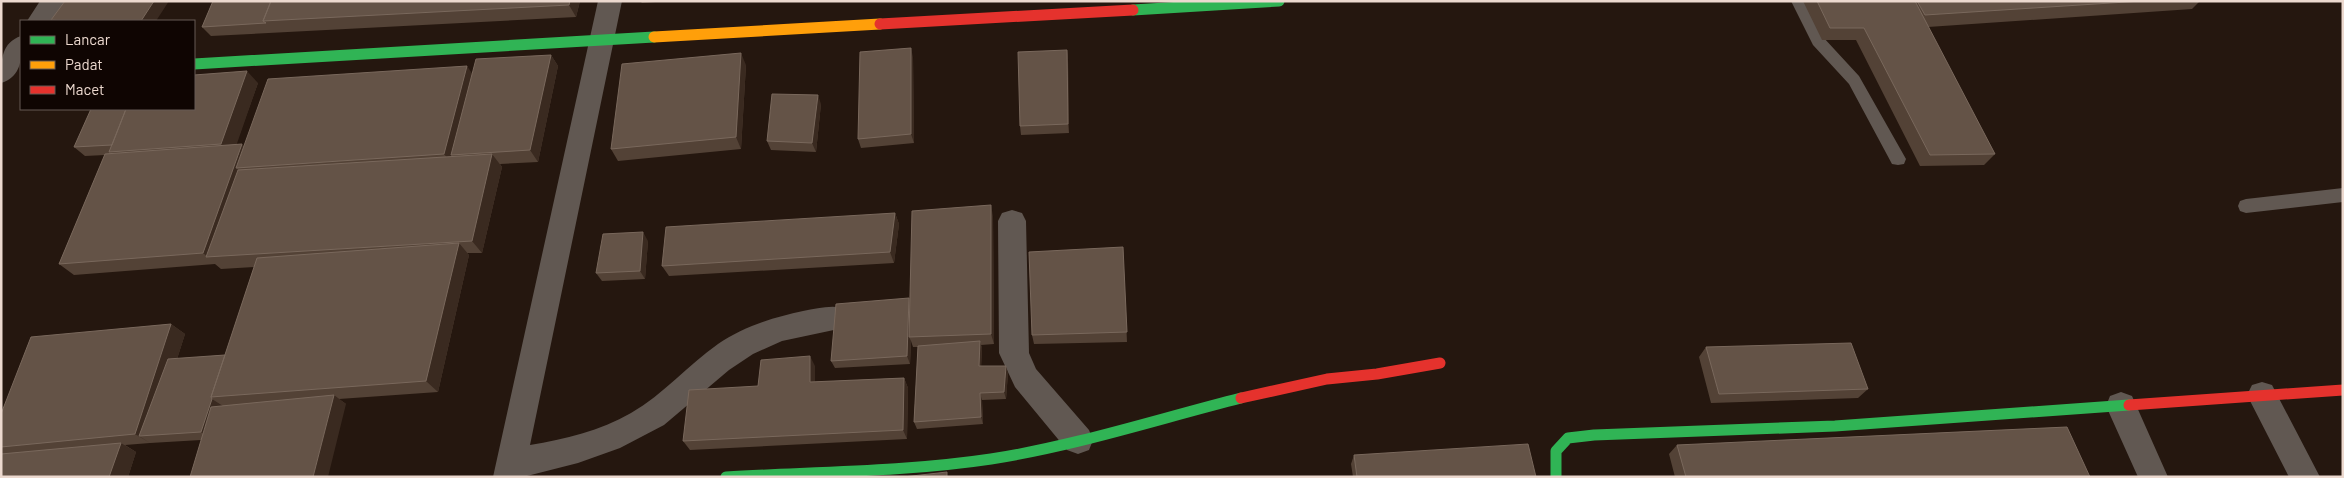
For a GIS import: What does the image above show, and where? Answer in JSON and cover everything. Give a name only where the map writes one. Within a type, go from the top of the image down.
[{"type":"street","points":[[40,20],[53,1]]},
{"type":"street","points":[[610,1],[509,470],[600,443],[641,424],[672,403],[730,353],[757,337],[794,324],[838,318]]},
{"type":"street","points":[[195,64],[1279,1]]},
{"type":"street","points":[[1,74],[20,47]]},
{"type":"street","points":[[1,74],[20,74]]},
{"type":"street","points":[[1012,221],[1014,353],[1025,378],[1078,440]]},
{"type":"street","points":[[726,477],[948,465],[1032,452],[1204,406],[1327,379],[1440,363]]},
{"type":"street","points":[[1556,477],[1556,451],[1568,438],[1594,435],[1835,426],[2343,390]]},
{"type":"street","points":[[2262,395],[2305,477]]},
{"type":"street","points":[[2120,406],[2152,477]]},
{"type":"lane","points":[[1798,1],[1818,41],[1846,69],[1854,80],[1898,159]]},
{"type":"lane","points":[[2246,206],[2343,195]]},
{"type":"building","points":[[65,1],[154,1],[142,20],[51,20]]},
{"type":"building","points":[[213,1],[271,1],[263,21],[266,23],[202,27]]},
{"type":"building","points":[[271,1],[570,1],[569,5],[263,21]]},
{"type":"building","points":[[1817,1],[1915,1],[1995,154],[1930,155],[1864,28],[1830,28]]},
{"type":"building","points":[[1917,1],[2142,1],[1925,15]]},
{"type":"building","points":[[911,48],[911,134],[858,139],[860,52]]},
{"type":"building","points":[[1067,50],[1068,124],[1020,126],[1018,52]]},
{"type":"building","points":[[741,53],[736,137],[611,149],[622,64]]},
{"type":"building","points":[[551,55],[530,150],[451,155],[476,59]]},
{"type":"building","points":[[467,66],[444,154],[236,168],[268,79]]},
{"type":"building","points":[[247,71],[221,144],[109,152],[126,110],[195,110],[195,75]]},
{"type":"building","points":[[772,94],[818,95],[812,143],[767,141]]},
{"type":"building","points":[[91,110],[126,110],[112,145],[74,147]]},
{"type":"building","points":[[242,144],[203,253],[59,264],[105,154]]},
{"type":"building","points":[[492,154],[472,241],[206,257],[238,170]]},
{"type":"building","points":[[991,205],[991,334],[909,337],[912,211]]},
{"type":"building","points":[[895,213],[890,252],[662,266],[666,227]]},
{"type":"building","points":[[643,232],[640,271],[596,273],[603,234]]},
{"type":"building","points":[[459,243],[426,381],[211,397],[257,258]]},
{"type":"building","points":[[1123,247],[1127,332],[1032,335],[1029,252]]},
{"type":"building","points":[[909,298],[907,356],[831,361],[836,304]]},
{"type":"building","points":[[171,324],[135,434],[1,447],[1,414],[31,337]]},
{"type":"building","points":[[980,341],[979,366],[1006,366],[1004,392],[980,393],[981,417],[914,422],[918,346]]},
{"type":"building","points":[[1851,343],[1868,389],[1719,394],[1706,347]]},
{"type":"building","points":[[225,355],[201,432],[139,436],[168,359]]},
{"type":"building","points":[[810,356],[810,382],[904,378],[903,430],[683,441],[689,390],[758,386],[761,360]]},
{"type":"building","points":[[334,395],[313,477],[190,477],[211,407]]},
{"type":"building","points":[[2067,427],[2090,477],[1686,477],[1677,445]]},
{"type":"building","points":[[121,443],[109,477],[1,477],[1,454]]},
{"type":"building","points":[[1528,444],[1536,477],[1357,477],[1354,455]]},
{"type":"building","points":[[947,472],[947,477],[903,477]]},
{"type":"traffic: fast","points":[[1133,10],[1279,1]]},
{"type":"traffic: fast","points":[[195,64],[654,37]]},
{"type":"traffic: fast","points":[[726,477],[948,465],[991,459],[1032,452],[1241,398]]},
{"type":"traffic: fast","points":[[1556,477],[1556,451],[1568,438],[1594,435],[1835,426],[2129,405]]},
{"type":"traffic: slow","points":[[654,37],[880,24]]},
{"type":"traffic: jam","points":[[880,24],[1133,10]]},
{"type":"traffic: jam","points":[[1241,398],[1327,379],[1377,374],[1440,363]]},
{"type":"traffic: jam","points":[[2129,405],[2343,390]]}]
